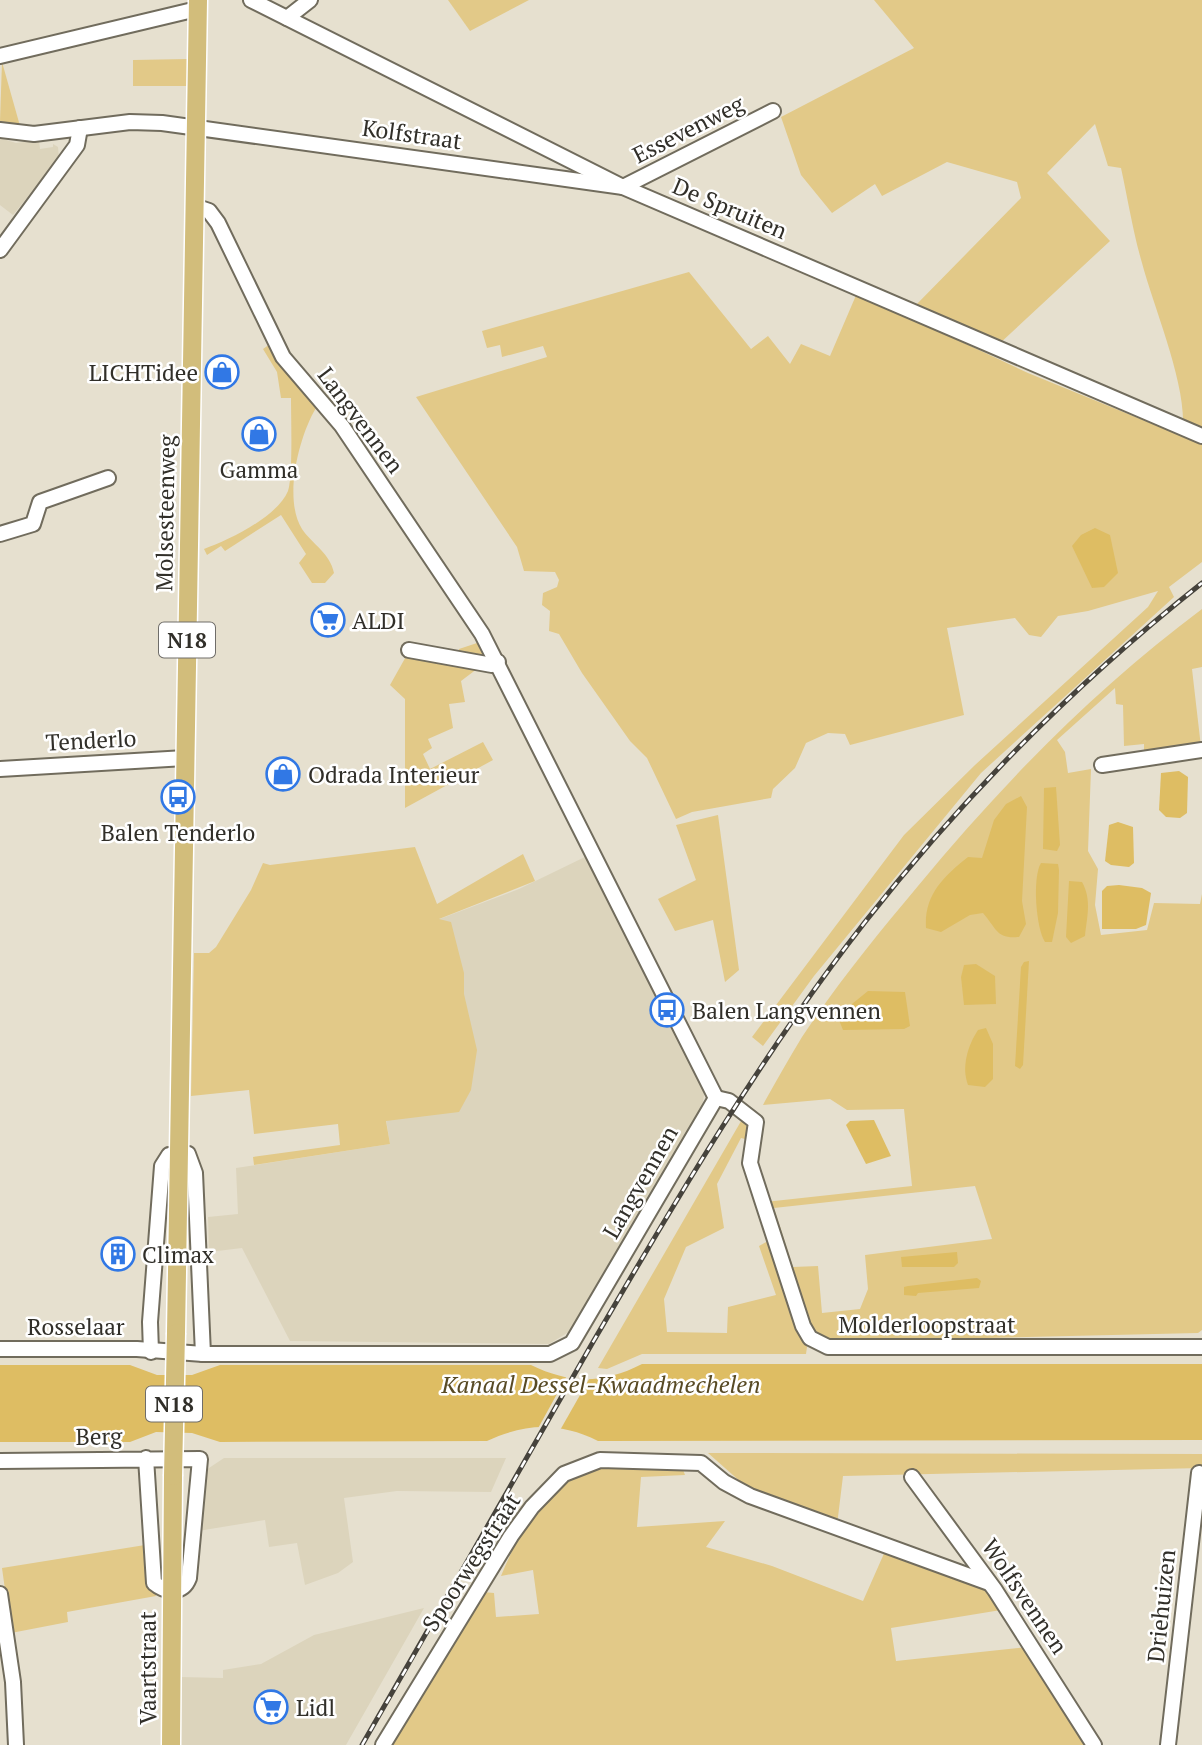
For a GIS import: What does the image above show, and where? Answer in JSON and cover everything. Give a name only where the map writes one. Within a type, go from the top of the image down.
[{"type":"main road","name":"Molsesteenweg","points":[[173,1476],[198,4]]},
{"type":"main road","name":"Vaartstraat","points":[[170,1745],[173,1476]]},
{"type":"street","name":"De Spruiten","points":[[251,0],[623,187],[1202,436]]},
{"type":"street","points":[[287,18],[310,0]]},
{"type":"street","points":[[0,55],[198,4]]},
{"type":"street","name":"Essevenweg","points":[[623,187],[773,111]]},
{"type":"street","name":"Kolfstraat","points":[[0,130],[34,134],[130,122],[196,127],[623,187]]},
{"type":"street","points":[[0,250],[77,145],[80,128]]},
{"type":"street","name":"Langvennen","points":[[151,1352],[542,1355],[562,1350],[572,1343],[716,1098],[498,662],[468,611],[354,442],[316,392],[283,357],[213,216],[194,206]]},
{"type":"street","points":[[0,534],[33,524],[40,502],[108,478]]},
{"type":"street","points":[[409,650],[492,665],[498,662]]},
{"type":"street","points":[[1102,765],[1202,750]]},
{"type":"street","name":"Tenderlo","points":[[0,769],[185,758]]},
{"type":"street","name":"Molderloopstraat","points":[[716,1098],[729,1101],[756,1122],[750,1163],[803,1326],[817,1343],[828,1347],[1200,1346]]},
{"type":"street","points":[[151,1352],[150,1322],[162,1166],[169,1155],[179,1153],[188,1154],[195,1173],[203,1354]]},
{"type":"street","name":"Rosselaar","points":[[0,1349],[137,1349],[151,1352]]},
{"type":"street","name":"Vaartstraat","points":[[146,1458],[154,1583],[172,1591],[186,1586],[190,1577],[200,1459]]},
{"type":"street","name":"Berg","points":[[0,1461],[200,1459]]},
{"type":"street","name":"Spoorwegstraat","points":[[383,1745],[511,1536],[532,1507],[564,1474],[600,1460],[701,1463],[724,1482],[750,1496],[989,1583]]},
{"type":"street","name":"Driehuizen","points":[[1168,1745],[1199,1473]]},
{"type":"street","name":"Wolfsvennen","points":[[912,1477],[989,1583],[1094,1745]]},
{"type":"street","points":[[0,1594],[13,1682],[16,1745]]},
{"type":"shaded area","points":[[448,0],[529,0],[470,31]]},
{"type":"shaded area","points":[[874,0],[1202,0],[1202,562],[1169,587],[1174,597],[981,773],[814,976],[763,1046],[752,1037],[904,835],[975,765],[1148,607],[1158,591],[1088,611],[1058,616],[1041,637],[1029,635],[1015,618],[947,628],[964,715],[850,745],[845,734],[828,733],[806,743],[795,768],[773,789],[771,798],[692,812],[676,819],[647,758],[630,741],[582,673],[559,634],[549,631],[550,611],[542,605],[543,593],[557,587],[559,580],[555,572],[524,571],[517,547],[416,397],[547,357],[543,346],[502,357],[500,345],[487,348],[482,331],[689,272],[751,349],[768,336],[790,364],[801,344],[830,356],[857,293],[1028,373],[1182,436],[1181,396],[1176,374],[1147,282],[1121,168],[1108,166],[1095,124],[1047,173],[1110,241],[998,345],[913,308],[1021,198],[1017,182],[947,162],[882,196],[875,184],[832,213],[801,175],[781,117],[914,48]]},
{"type":"shaded area","points":[[187,59],[187,86],[133,86],[133,60]]},
{"type":"shaded area","points":[[2,62],[20,126],[0,121]]},
{"type":"shaded area","points":[[0,138],[16,143],[39,140],[40,149],[53,147],[53,144],[58,147],[59,158],[13,215],[0,205]]},
{"type":"shaded area","points":[[270,344],[316,408],[299,451],[294,501],[296,516],[302,529],[332,566],[334,573],[325,583],[312,583],[299,563],[306,554],[281,515],[225,551],[221,546],[207,555],[204,549],[239,534],[263,518],[274,510],[288,491],[291,398],[281,398],[277,372],[263,349]]},
{"type":"shaded area","points":[[1202,609],[1202,667],[1192,669],[1201,747],[1144,755],[1144,744],[1124,746],[1123,705],[1116,704],[1115,688],[1057,740],[1065,752],[1068,773],[1091,769],[1088,851],[1098,869],[1095,905],[1101,935],[1147,930],[1154,903],[1200,904],[1202,894],[1202,1330],[1198,1333],[817,1342],[805,1320],[765,1202],[912,1186],[904,1109],[847,1110],[830,1099],[763,1105],[802,1037],[829,998],[950,848],[1052,739],[1163,640]],"holes":[[[975,1186],[992,1239],[865,1255],[868,1289],[860,1309],[822,1313],[818,1266],[793,1267],[774,1208]]]},
{"type":"shaded area","points":[[477,643],[490,659],[461,681],[465,702],[449,704],[453,728],[428,739],[432,748],[423,754],[430,769],[483,742],[493,760],[405,808],[405,699],[390,685],[408,653],[457,665],[459,649]]},
{"type":"shaded area","points":[[718,815],[739,970],[725,982],[713,920],[675,931],[658,899],[696,880],[676,825]]},
{"type":"shaded area","points":[[415,847],[437,904],[523,854],[535,881],[439,919],[451,922],[464,973],[464,994],[477,1050],[471,1090],[459,1112],[386,1121],[390,1144],[254,1165],[253,1157],[340,1145],[338,1124],[254,1134],[249,1090],[191,1096],[194,953],[209,953],[216,947],[251,890],[263,863],[270,865]]},
{"type":"shaded area","points":[[589,855],[705,1089],[702,1107],[588,1309],[572,1330],[549,1344],[290,1341],[242,1248],[209,1252],[208,1217],[238,1214],[236,1168],[390,1144],[385,1113],[437,920],[519,889]]},
{"type":"shaded area","points":[[744,1116],[750,1122],[749,1140],[741,1138],[717,1184],[724,1228],[686,1247],[664,1299],[667,1332],[727,1333],[728,1307],[776,1295],[759,1246],[770,1240],[807,1347],[806,1354],[642,1354],[607,1369],[598,1368]]},
{"type":"shaded area","points":[[708,1453],[1202,1454],[1202,1468],[843,1476],[837,1525],[751,1491]]},
{"type":"shaded area","points":[[224,1458],[506,1458],[491,1492],[397,1491],[344,1498],[353,1562],[338,1573],[305,1585],[297,1543],[269,1547],[265,1520],[198,1531],[206,1470]]},
{"type":"shaded area","points":[[682,1467],[685,1475],[641,1477],[637,1527],[725,1521],[706,1547],[772,1566],[863,1601],[886,1549],[985,1585],[1001,1610],[891,1628],[896,1661],[1027,1647],[1087,1745],[390,1745],[483,1592],[494,1593],[496,1617],[539,1614],[533,1570],[501,1576],[524,1528],[546,1499],[573,1477],[589,1470]]},
{"type":"shaded area","points":[[145,1545],[156,1596],[67,1612],[68,1622],[11,1633],[2,1568]]},
{"type":"shaded area","points":[[424,1608],[346,1745],[178,1745],[180,1677],[223,1678],[223,1670],[261,1664],[314,1635]]},
{"type":"water","points":[[1095,528],[1110,535],[1118,573],[1104,587],[1092,588],[1072,546],[1081,535]]},
{"type":"water","points":[[1179,771],[1188,777],[1187,813],[1180,818],[1166,817],[1159,810],[1161,773]]},
{"type":"water","points":[[1056,787],[1060,845],[1057,851],[1043,849],[1044,788]]},
{"type":"water","points":[[1021,796],[1027,807],[1022,901],[1026,924],[1019,937],[1001,935],[983,913],[970,915],[941,932],[926,928],[928,906],[937,888],[968,857],[982,858],[994,820],[1006,804]]},
{"type":"water","points":[[1118,822],[1133,827],[1134,863],[1129,867],[1111,865],[1105,861],[1109,825]]},
{"type":"water","points":[[1041,863],[1058,864],[1059,870],[1058,913],[1052,942],[1045,942],[1037,915],[1036,891]]},
{"type":"water","points":[[1069,881],[1082,882],[1088,902],[1085,936],[1071,943],[1066,937]]},
{"type":"water","points":[[1107,886],[1142,888],[1151,893],[1146,925],[1136,929],[1102,929],[1102,891]]},
{"type":"water","points":[[1029,961],[1023,1065],[1020,1069],[1015,1066],[1021,967],[1024,962]]},
{"type":"water","points":[[976,964],[995,976],[996,1004],[964,1005],[961,977],[964,965]]},
{"type":"water","points":[[868,991],[905,992],[910,1026],[904,1029],[843,1030],[839,1020],[847,1008]]},
{"type":"water","points":[[986,1028],[993,1044],[993,1079],[985,1087],[968,1085],[965,1064],[971,1042],[978,1030]]},
{"type":"water","points":[[874,1120],[891,1156],[866,1164],[846,1125],[850,1121]]},
{"type":"water","points":[[957,1252],[958,1263],[954,1267],[902,1267],[901,1257]]},
{"type":"water","points":[[977,1278],[981,1281],[979,1288],[918,1293],[916,1296],[904,1295],[904,1287],[908,1286]]},
{"type":"water","name":"Kanaal Dessel-Kwaadmechelen","points":[[642,1364],[1202,1364],[1202,1440],[598,1441],[570,1430],[542,1427],[515,1431],[487,1441],[220,1442],[192,1433],[156,1432],[130,1442],[0,1442],[0,1365],[130,1365],[157,1375],[192,1375],[220,1365],[531,1365],[559,1376],[586,1379],[614,1375]]},
{"type":"pier","points":[[568,1374],[592,1374],[559,1432],[536,1432]]},
{"type":"railway","points":[[362,1745],[656,1234],[756,1075],[827,972],[903,875],[982,785],[1111,660],[1202,583]]},
{"type":"place","name":"LICHTidee","points":[[222,372]]},
{"type":"place","name":"Gamma","points":[[259,434]]},
{"type":"place","name":"ALDI","points":[[328,620]]},
{"type":"place","name":"Odrada Interieur","points":[[283,774]]},
{"type":"place","name":"Balen Tenderlo","points":[[178,797]]},
{"type":"place","name":"Balen Langvennen","points":[[667,1010]]},
{"type":"place","name":"Climax","points":[[118,1254]]},
{"type":"place","name":"Lidl","points":[[271,1707]]}]
